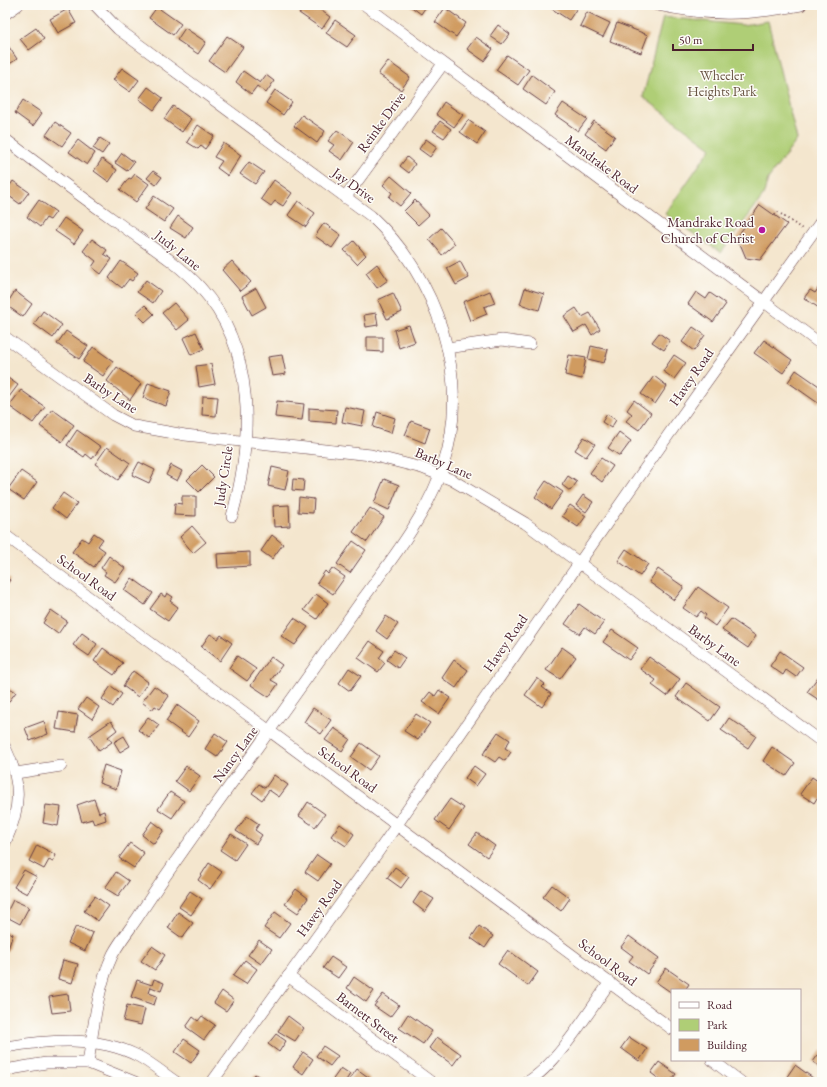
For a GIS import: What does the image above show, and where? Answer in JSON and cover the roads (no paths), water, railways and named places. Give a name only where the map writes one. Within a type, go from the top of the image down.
[{"type":"street","points":[[5,14],[18,5]]},
{"type":"street","name":"Jay Drive","points":[[95,5],[118,29],[370,216],[390,234],[413,266],[437,314],[447,348],[453,399],[451,433],[439,475]]},
{"type":"street","name":"Mandrake Road","points":[[365,5],[822,345]]},
{"type":"street","points":[[657,5],[687,12],[745,14],[802,5]]},
{"type":"street","name":"Reinke Drive","points":[[345,198],[443,64]]},
{"type":"street","name":"Judy Lane","points":[[5,139],[167,258],[200,288],[228,329],[241,364],[244,378],[246,412],[244,441]]},
{"type":"street","name":"Havey Road","points":[[212,1082],[397,824],[579,563],[822,220]]},
{"type":"street","name":"Barby Lane","points":[[5,337],[113,415],[134,426],[185,435],[371,455],[404,462],[452,480],[513,515],[822,742]]},
{"type":"street","points":[[447,348],[502,340],[530,344]]},
{"type":"street","name":"Judy Circle","points":[[232,516],[240,484],[244,441]]},
{"type":"street","name":"Nancy Lane","points":[[88,1063],[102,983],[120,943],[179,856],[382,573],[424,510],[439,475]]},
{"type":"street","name":"School Road","points":[[5,535],[671,1028]]},
{"type":"street","points":[[5,747],[16,773],[18,791],[17,810],[5,843]]},
{"type":"street","points":[[16,773],[61,766]]},
{"type":"street","name":"Barnett Street","points":[[288,976],[431,1082]]},
{"type":"street","points":[[527,1082],[542,1072],[555,1059],[610,982]]},
{"type":"street","points":[[5,1047],[64,1040],[91,1042],[124,1050],[136,1055],[176,1082]]},
{"type":"street","points":[[713,1061],[741,1082]]},
{"type":"street","points":[[5,1070],[46,1063],[88,1063],[135,1082]]},
{"type":"place","name":"Mandrake Road Church of Christ","points":[[762,230]]},
{"type":"park label","name":"Wheeler Heights Park","points":[[722,84]]}]
